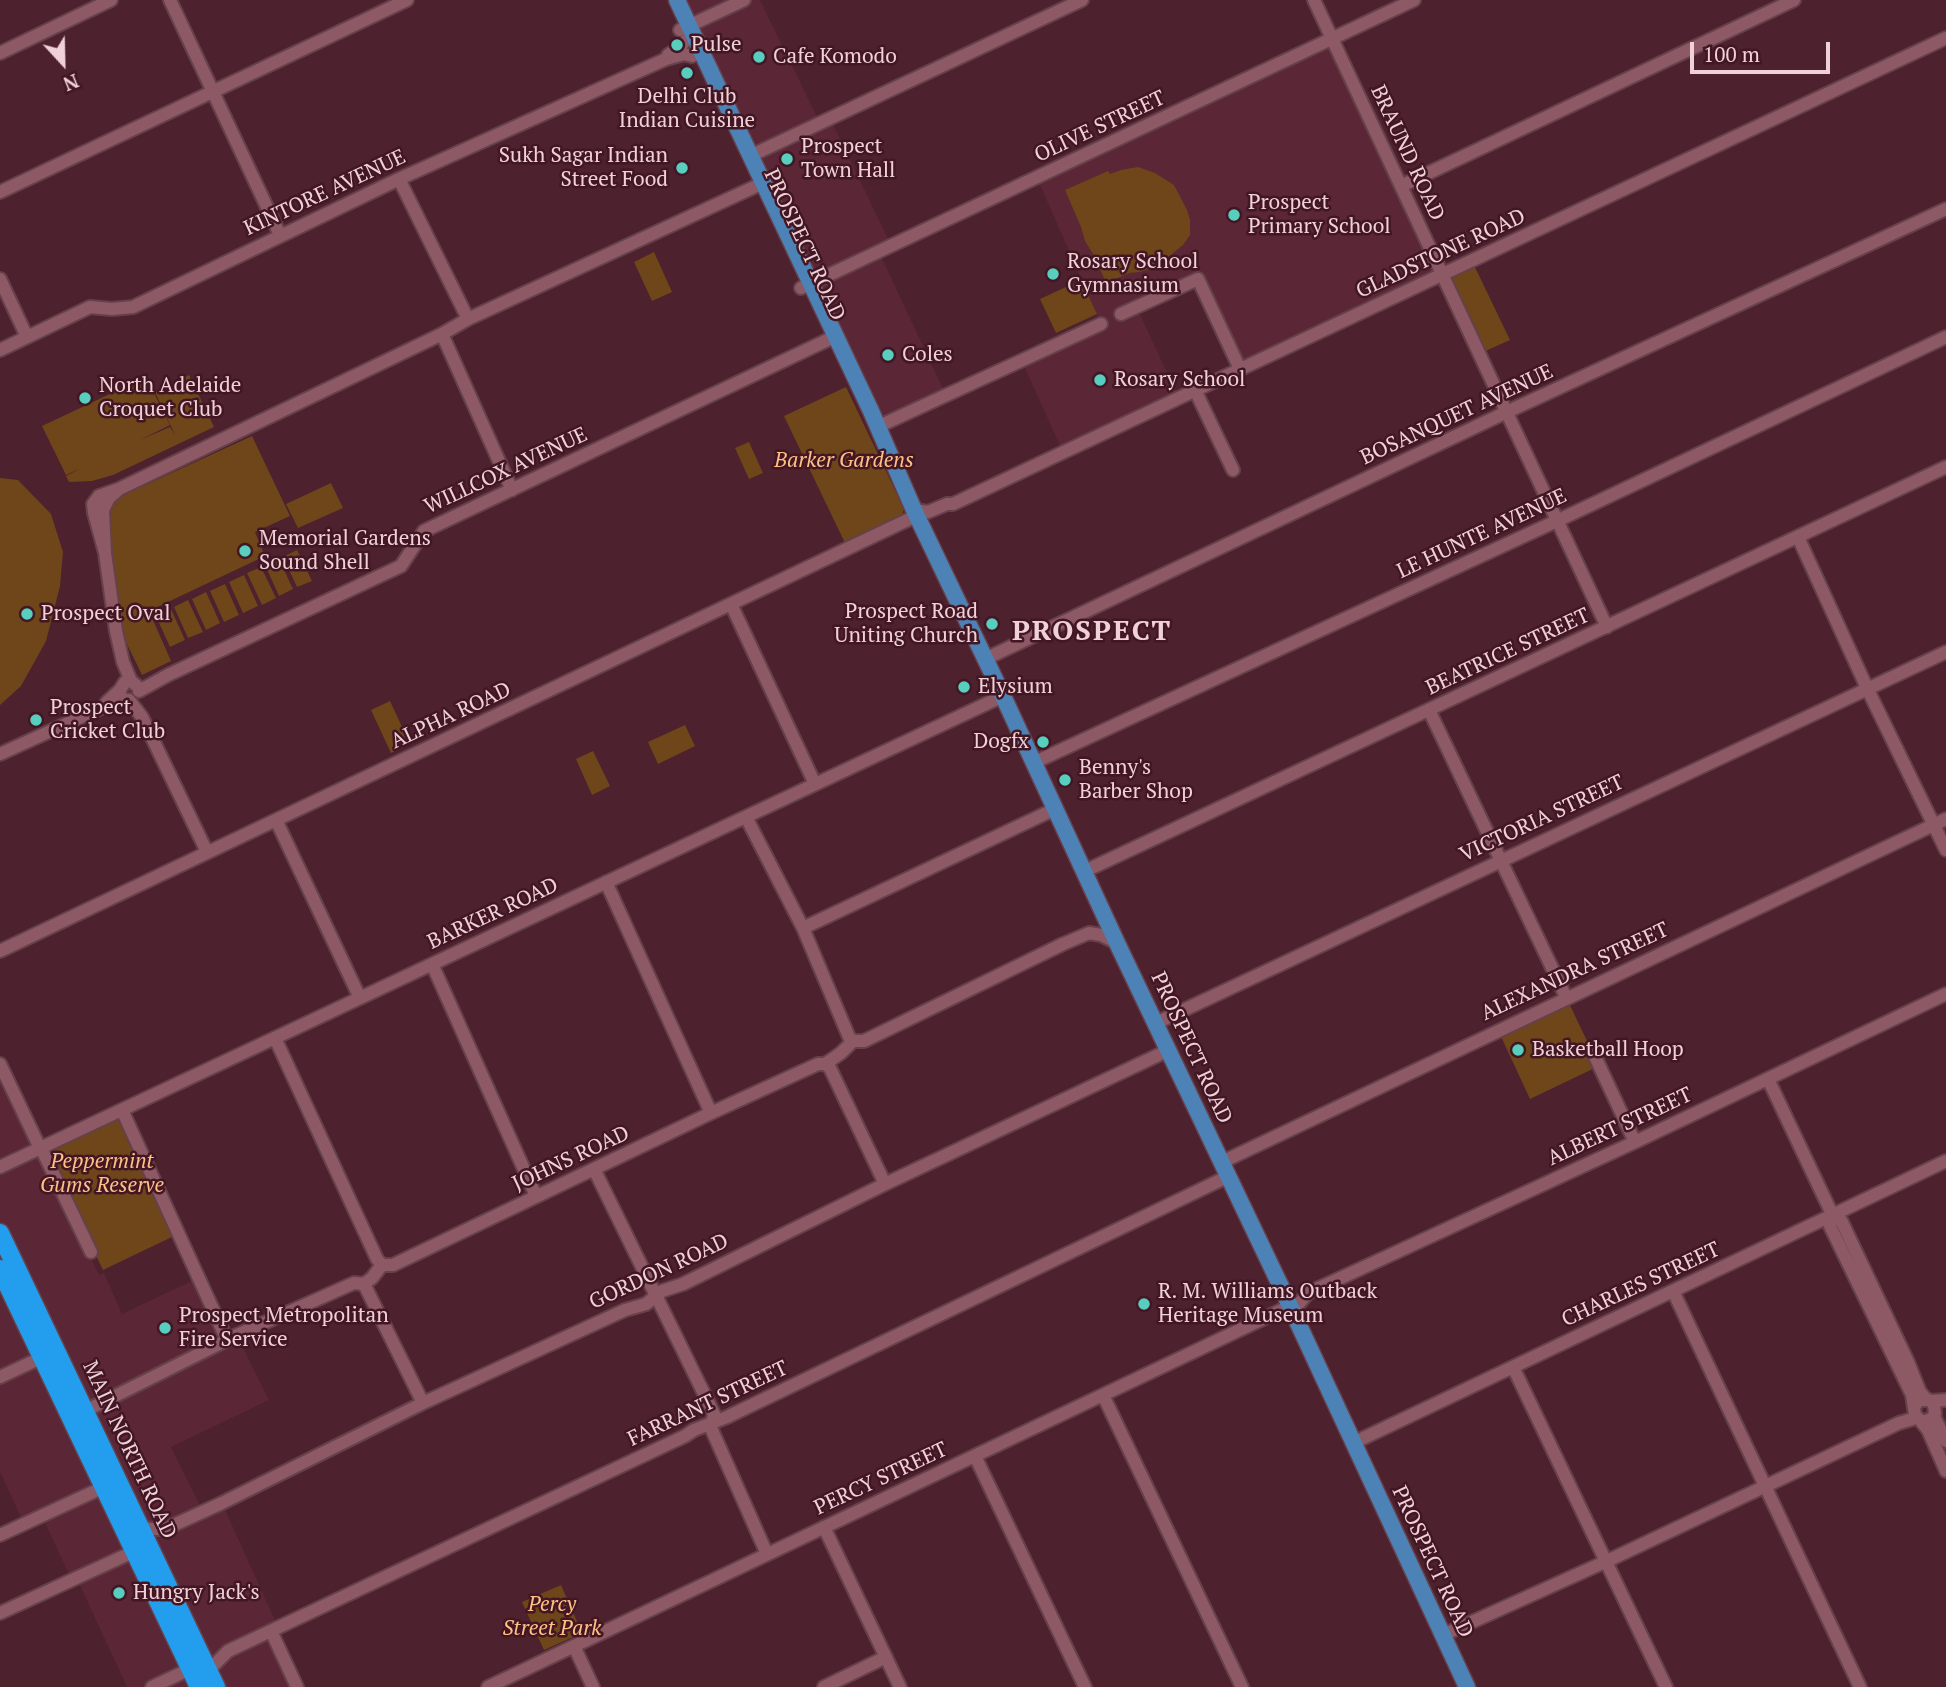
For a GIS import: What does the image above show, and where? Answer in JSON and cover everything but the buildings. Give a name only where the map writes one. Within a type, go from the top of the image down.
[{"type":"highway","name":"MAIN NORTH ROAD","points":[[0,1233],[49,1354],[78,1415],[139,1525],[145,1555],[159,1568],[202,1670]]},
{"type":"highway","name":"MAIN NORTH ROAD","points":[[0,1269],[49,1354]]},
{"type":"highway","name":"MAIN NORTH ROAD","points":[[78,1415],[104,1487],[143,1550],[202,1670]]},
{"type":"main road","name":"PROSPECT ROAD","points":[[666,0],[750,156],[759,186]]},
{"type":"main road","name":"PROSPECT ROAD","points":[[677,0],[686,38],[759,186],[856,395],[877,427],[1467,1687]]},
{"type":"street","points":[[0,52],[97,3],[111,0]]},
{"type":"street","points":[[170,0],[281,235]]},
{"type":"street","points":[[0,192],[407,0]]},
{"type":"street","name":"KINTORE AVENUE","points":[[0,351],[90,307],[133,307],[399,179],[666,59],[684,54],[686,38],[744,0]]},
{"type":"street","points":[[750,156],[1082,0]]},
{"type":"street","name":"BRAUND ROAD","points":[[1314,0],[1607,627]]},
{"type":"street","name":"OLIVE STREET","points":[[806,285],[1414,0]]},
{"type":"street","points":[[1401,186],[1794,0]]},
{"type":"street","name":"GLADSTONE ROAD","points":[[919,518],[930,521],[945,513],[953,504],[1946,38]]},
{"type":"street","points":[[399,179],[468,319]]},
{"type":"street","points":[[207,852],[129,691],[116,631],[105,553],[103,510],[109,498],[120,489],[468,319],[759,186]]},
{"type":"street","name":"BOSANQUET AVENUE","points":[[985,659],[1506,412],[1946,209]]},
{"type":"street","points":[[0,279],[27,337]]},
{"type":"street","points":[[1121,314],[1198,279],[1240,369]]},
{"type":"street","points":[[877,427],[1101,324]]},
{"type":"street","points":[[442,334],[512,490]]},
{"type":"street","name":"LE HUNTE AVENUE","points":[[1033,763],[1557,521],[1946,337]]},
{"type":"street","name":"WILLCOX AVENUE","points":[[0,754],[129,691],[401,566],[424,531],[831,338]]},
{"type":"street","points":[[1195,390],[1233,470]]},
{"type":"street","name":"BEATRICE STREET","points":[[1085,871],[1946,467]]},
{"type":"street","name":"GLADSTONE ROAD","points":[[919,518],[947,504],[953,504]]},
{"type":"street","name":"ALPHA ROAD","points":[[0,951],[731,604],[919,518]]},
{"type":"street","points":[[1798,537],[1867,688],[1940,821],[1946,850]]},
{"type":"street","points":[[731,604],[815,784]]},
{"type":"street","name":"VICTORIA STREET","points":[[1156,1023],[1946,652]]},
{"type":"street","name":"BARKER ROAD","points":[[0,1167],[1003,696]]},
{"type":"street","points":[[1429,710],[1566,997]]},
{"type":"street","points":[[803,928],[1055,808]]},
{"type":"street","points":[[746,817],[803,928],[853,1041]]},
{"type":"street","points":[[276,820],[360,998]]},
{"type":"street","name":"ALEXANDRA STREET","points":[[1225,1169],[1566,997],[1940,821]]},
{"type":"street","points":[[606,883],[711,1113]]},
{"type":"street","points":[[1101,907],[1089,933],[1101,934],[1117,943]]},
{"type":"street","name":"JOHNS ROAD","points":[[364,1284],[382,1265],[393,1265],[711,1113],[818,1064],[825,1064],[853,1041],[864,1041],[1089,933]]},
{"type":"street","points":[[432,964],[536,1196]]},
{"type":"street","name":"ALBERT STREET","points":[[1289,1303],[1946,994]]},
{"type":"street","points":[[275,1038],[382,1265]]},
{"type":"street","points":[[1591,1048],[1635,1142]]},
{"type":"street","name":"GORDON ROAD","points":[[143,1550],[165,1529],[423,1404],[625,1310],[646,1304],[662,1291],[683,1284],[885,1184],[1169,1050]]},
{"type":"street","points":[[0,1064],[90,1252]]},
{"type":"street","points":[[825,1064],[830,1068],[885,1184]]},
{"type":"street","points":[[1768,1079],[1833,1216],[1841,1220],[1920,1392],[1946,1441]]},
{"type":"street","points":[[122,1110],[227,1340]]},
{"type":"street","name":"CHARLES STREET","points":[[1353,1443],[1946,1161]]},
{"type":"street","points":[[594,1169],[714,1414],[711,1428],[767,1554]]},
{"type":"street","name":"FARRANT STREET","points":[[202,1670],[228,1651],[694,1430],[727,1417],[1225,1169]]},
{"type":"street","points":[[78,1415],[227,1340],[354,1283],[364,1284],[423,1404]]},
{"type":"street","points":[[1673,1291],[1860,1687]]},
{"type":"street","name":"ALBERT STREET","points":[[1289,1303],[1308,1293]]},
{"type":"street","name":"PERCY STREET","points":[[488,1687],[975,1456],[1289,1303]]},
{"type":"street","points":[[0,1377],[49,1354]]},
{"type":"street","points":[[1513,1367],[1666,1687]]},
{"type":"street","points":[[1102,1395],[1242,1687]]},
{"type":"street","points":[[1443,1635],[1607,1561],[1928,1408]]},
{"type":"street","points":[[1928,1408],[1928,1430],[1946,1471]]},
{"type":"street","points":[[975,1456],[1085,1687]]},
{"type":"street","points":[[0,1535],[104,1487]]},
{"type":"street","points":[[139,1525],[149,1529],[165,1529]]},
{"type":"street","points":[[824,1527],[900,1687]]},
{"type":"street","points":[[0,1614],[143,1550]]},
{"type":"street","points":[[271,1630],[297,1687]]},
{"type":"street","points":[[575,1646],[593,1687]]},
{"type":"street","points":[[152,1687],[202,1670],[213,1653],[228,1651]]},
{"type":"street","points":[[824,1687],[886,1657]]},
{"type":"shaded area","points":[[677,0],[760,0],[820,123],[830,118],[891,245],[879,252],[946,395],[877,427]]},
{"type":"shaded area","name":"Prospect Primary School","points":[[1332,39],[1442,274],[1240,369],[1198,279],[1137,308],[1179,398],[1063,452],[1022,362],[1101,324],[1037,178]]},
{"type":"shaded area","points":[[0,1067],[99,1275],[104,1273],[122,1314],[198,1278],[227,1340],[237,1335],[269,1400],[171,1447],[203,1512],[222,1503],[278,1627],[273,1629],[300,1687],[127,1687],[77,1579],[72,1581],[42,1516],[24,1524],[0,1472]]},
{"type":"green space","points":[[1138,167],[1155,173],[1174,185],[1187,210],[1190,235],[1183,245],[1156,267],[1129,273],[1106,283],[1085,241],[1065,190],[1108,171],[1110,174]]},
{"type":"green space","points":[[654,252],[672,292],[652,301],[634,262]]},
{"type":"green space","points":[[1472,261],[1510,340],[1479,354],[1442,274]]},
{"type":"green space","points":[[1081,280],[1097,314],[1056,333],[1040,299]]},
{"type":"green space","points":[[189,375],[214,427],[113,475],[92,481],[69,482],[66,476],[81,468],[66,475],[42,426],[146,377],[170,425],[140,440],[170,427],[175,435],[155,392]]},
{"type":"green space","name":"Barker Gardens","points":[[846,387],[904,509],[899,518],[845,543],[784,416]]},
{"type":"green space","points":[[252,436],[290,516],[255,532],[265,556],[149,611],[171,661],[142,675],[124,638],[105,517],[115,499]]},
{"type":"green space","points":[[749,442],[763,473],[749,479],[735,448]]},
{"type":"green space","name":"Prospect Oval","points":[[0,478],[18,480],[51,514],[63,552],[60,586],[46,641],[21,686],[0,705]]},
{"type":"green space","points":[[331,483],[343,508],[298,528],[286,504]]},
{"type":"green space","points":[[297,550],[312,581],[297,587],[283,557]]},
{"type":"green space","points":[[279,559],[293,589],[279,596],[265,565]]},
{"type":"green space","points":[[261,567],[276,598],[262,605],[247,573]]},
{"type":"green space","points":[[244,575],[258,606],[243,613],[229,582]]},
{"type":"green space","points":[[225,584],[239,615],[224,622],[210,591]]},
{"type":"green space","points":[[206,592],[220,623],[206,630],[192,599]]},
{"type":"green space","points":[[188,600],[203,632],[188,638],[174,607]]},
{"type":"green space","points":[[171,609],[185,640],[170,647],[156,616]]},
{"type":"green space","points":[[390,701],[410,744],[391,753],[371,710]]},
{"type":"green space","points":[[685,725],[695,746],[658,764],[648,742]]},
{"type":"green space","points":[[593,751],[610,786],[592,795],[576,759]]},
{"type":"green space","points":[[1566,997],[1599,1066],[1530,1099],[1498,1030]]},
{"type":"green space","name":"Peppermint Gums Reserve","points":[[119,1113],[174,1236],[103,1270],[45,1149]]},
{"type":"green space","name":"Percy Street Park","points":[[561,1585],[582,1633],[544,1650],[522,1602]]},
{"type":"place","name":"Pulse","points":[[677,45]]},
{"type":"place","name":"Cafe Komodo","points":[[759,57]]},
{"type":"place","name":"Delhi Club Indian Cuisine","points":[[687,73]]},
{"type":"place","name":"Prospect Town Hall","points":[[787,159]]},
{"type":"place","name":"Sukh Sagar Indian Street Food","points":[[682,168]]},
{"type":"place","name":"Prospect Primary School","points":[[1234,215]]},
{"type":"place","name":"Rosary School Gymnasium","points":[[1053,274]]},
{"type":"place","name":"Coles","points":[[888,355]]},
{"type":"place","name":"Rosary School","points":[[1100,380]]},
{"type":"place","name":"North Adelaide Croquet Club","points":[[85,398]]},
{"type":"place","name":"Memorial Gardens Sound Shell","points":[[245,551]]},
{"type":"place","name":"Prospect Oval","points":[[27,614]]},
{"type":"place","name":"Prospect Road Uniting Church","points":[[992,624]]},
{"type":"place","name":"Elysium","points":[[964,687]]},
{"type":"place","name":"Prospect Cricket Club","points":[[36,720]]},
{"type":"place","name":"Dogfx","points":[[1043,742]]},
{"type":"place","name":"Benny's Barber Shop","points":[[1065,780]]},
{"type":"place","name":"Basketball Hoop","points":[[1518,1050]]},
{"type":"place","name":"R. M. Williams Outback Heritage Museum","points":[[1144,1304]]},
{"type":"place","name":"Prospect Metropolitan Fire Service","points":[[165,1328]]},
{"type":"place","name":"Hungry Jack's","points":[[119,1593]]},
{"type":"district","name":"PROSPECT","points":[[1092,632]]}]
